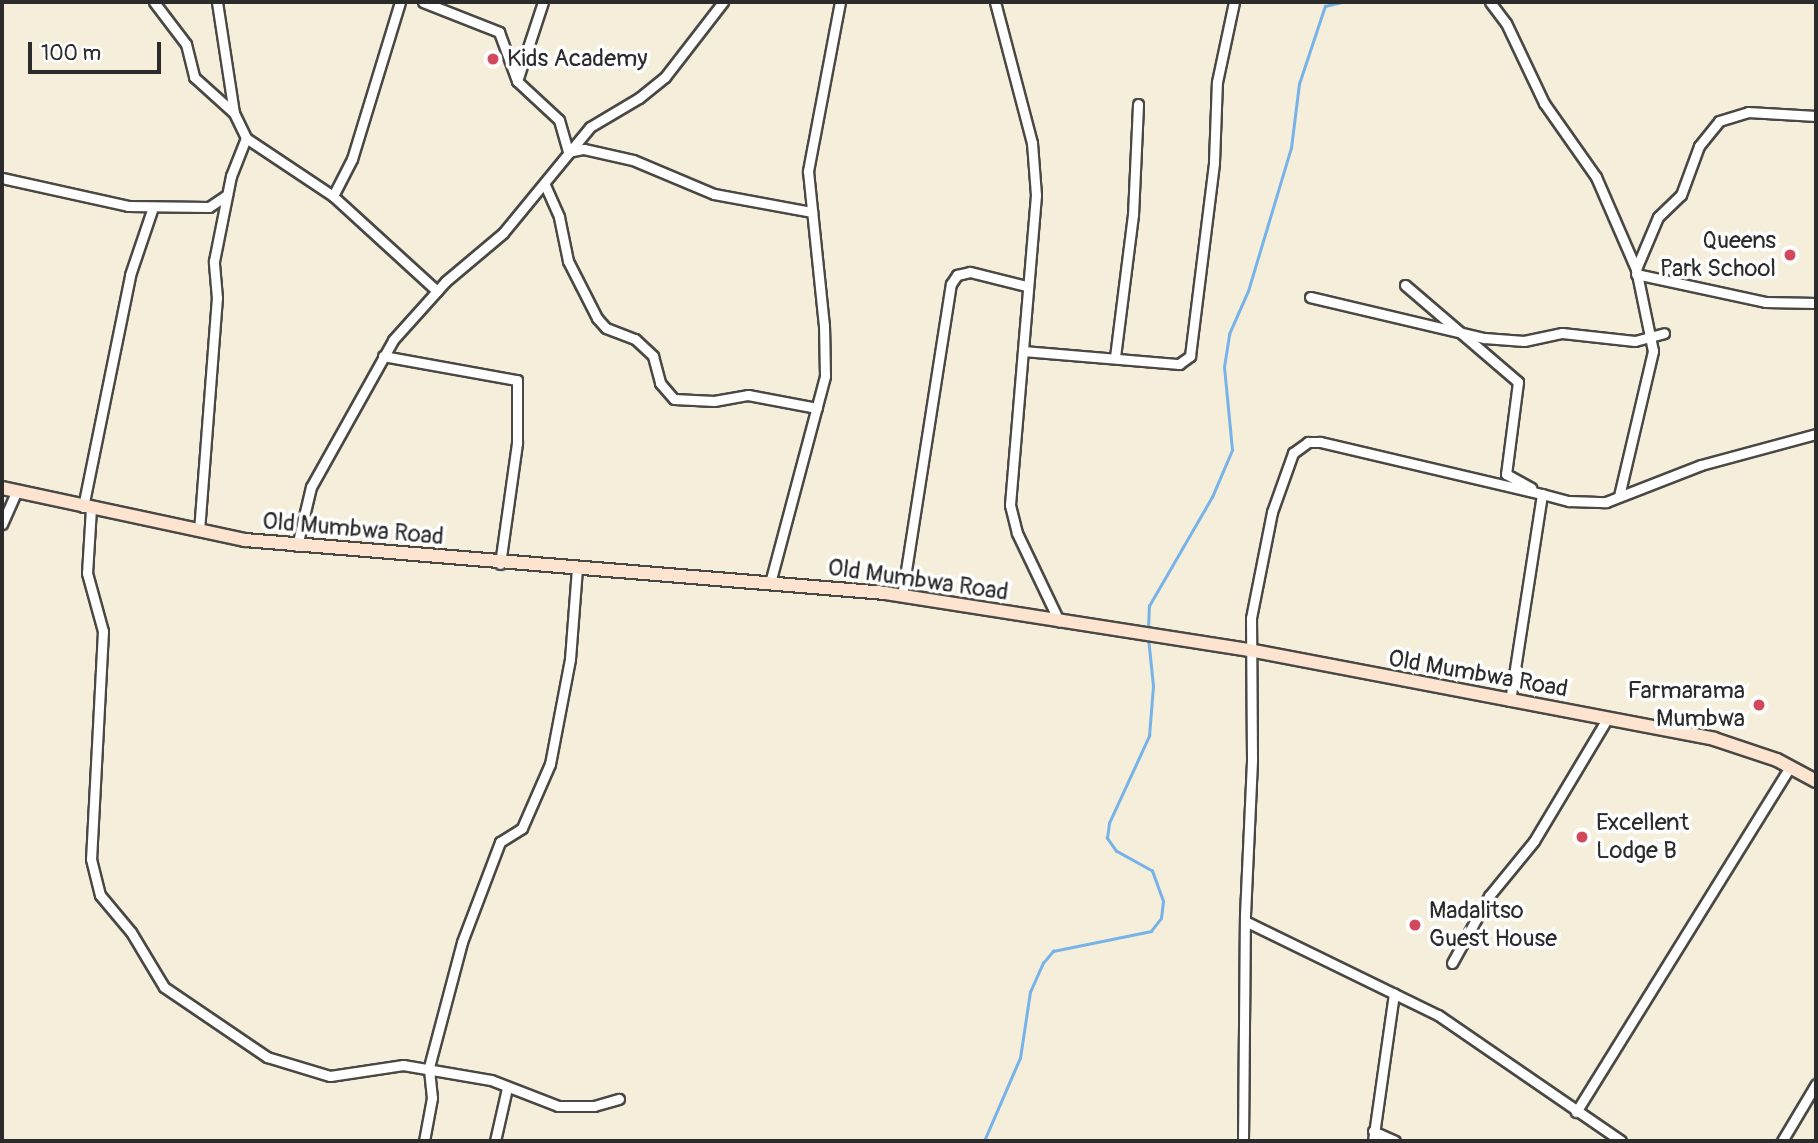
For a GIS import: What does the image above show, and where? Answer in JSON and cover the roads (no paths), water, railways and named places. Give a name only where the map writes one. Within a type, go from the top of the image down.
[{"type":"main road","name":"Old Mumbwa Road","points":[[2,488],[199,531],[297,546],[902,596],[1249,650],[1714,739],[1790,767],[1816,781]]},
{"type":"street","points":[[154,2],[186,44],[191,72],[234,113]]},
{"type":"street","points":[[217,2],[234,113],[246,138],[333,196],[437,291]]},
{"type":"street","points":[[333,196],[352,159],[400,2]]},
{"type":"street","points":[[423,2],[499,32],[517,81],[559,120],[568,152]]},
{"type":"street","points":[[517,81],[542,2]]},
{"type":"street","points":[[297,546],[310,487],[383,356],[437,291],[490,247],[545,185],[568,152],[599,119],[639,99],[665,76],[723,2]]},
{"type":"street","points":[[770,583],[825,376],[824,326],[808,171],[840,2]]},
{"type":"street","points":[[995,2],[1035,169],[1036,219],[1026,286],[1023,351],[1012,464],[1012,520],[1059,621]]},
{"type":"street","points":[[1023,351],[1179,364],[1192,349],[1214,162],[1217,82],[1234,2]]},
{"type":"street","points":[[1490,2],[1506,23],[1544,103],[1596,177],[1636,271],[1653,338],[1650,373],[1619,496]]},
{"type":"street","points":[[1115,357],[1133,215],[1139,104]]},
{"type":"street","points":[[1636,271],[1658,217],[1687,186],[1699,146],[1718,121],[1748,112],[1816,116]]},
{"type":"street","points":[[199,531],[217,298],[214,261],[227,195],[246,138]]},
{"type":"street","points":[[568,152],[584,149],[633,160],[714,194],[812,212]]},
{"type":"street","points":[[2,178],[153,207],[209,207],[227,195]]},
{"type":"street","points":[[545,185],[559,217],[568,261],[597,318],[606,328],[635,339],[653,356],[660,383],[674,399],[714,401],[748,395],[817,408]]},
{"type":"street","points":[[153,207],[130,275],[87,507],[87,573],[103,631],[99,760],[90,826],[91,859],[100,895],[131,932],[164,987],[267,1057],[330,1076],[393,1064],[429,1067],[491,1080],[558,1106],[594,1107],[619,1099]]},
{"type":"street","points":[[1636,271],[1765,302],[1816,303]]},
{"type":"street","points":[[902,596],[951,284],[957,275],[971,272],[1026,286]]},
{"type":"street","points":[[1405,285],[1518,383],[1506,474],[1542,494]]},
{"type":"street","points":[[1310,297],[1422,326],[1460,331],[1484,338],[1524,341],[1562,333],[1635,341],[1664,333]]},
{"type":"street","points":[[383,356],[517,380],[517,443],[500,564]]},
{"type":"street","points":[[1243,1141],[1245,921],[1252,760],[1249,650],[1256,575],[1284,474],[1298,447],[1320,442],[1590,503],[1619,496],[1701,465],[1816,434]]},
{"type":"street","points":[[2,524],[16,492]]},
{"type":"street","points":[[1510,701],[1542,494]]},
{"type":"street","points":[[424,1141],[432,1098],[429,1067],[440,1012],[500,842],[522,828],[550,764],[570,659],[577,569]]},
{"type":"street","points":[[1452,963],[1489,896],[1534,841],[1607,719]]},
{"type":"street","points":[[1576,1112],[1790,767]]},
{"type":"street","points":[[1245,921],[1438,1015],[1621,1141]]},
{"type":"street","points":[[1394,993],[1373,1136],[1395,1141]]},
{"type":"street","points":[[1782,1141],[1816,1084]]},
{"type":"street","points":[[495,1141],[507,1088]]},
{"type":"waterway","points":[[1148,631],[1149,606],[1212,497],[1232,450],[1224,367],[1229,334],[1248,291],[1291,148],[1299,84],[1325,6],[1343,2]]},
{"type":"waterway","points":[[984,1141],[1020,1058],[1030,992],[1043,963],[1053,951],[1151,931],[1161,918],[1163,901],[1152,871],[1116,851],[1107,838],[1109,823],[1149,736],[1153,686],[1148,638]]},
{"type":"place","name":"Kids Academy","points":[[493,59]]},
{"type":"place","name":"Queens Park School","points":[[1790,255]]},
{"type":"place","name":"Farmarama Mumbwa","points":[[1759,705]]},
{"type":"place","name":"Excellent Lodge B","points":[[1582,837]]},
{"type":"place","name":"Madalitso Guest House","points":[[1415,925]]}]
